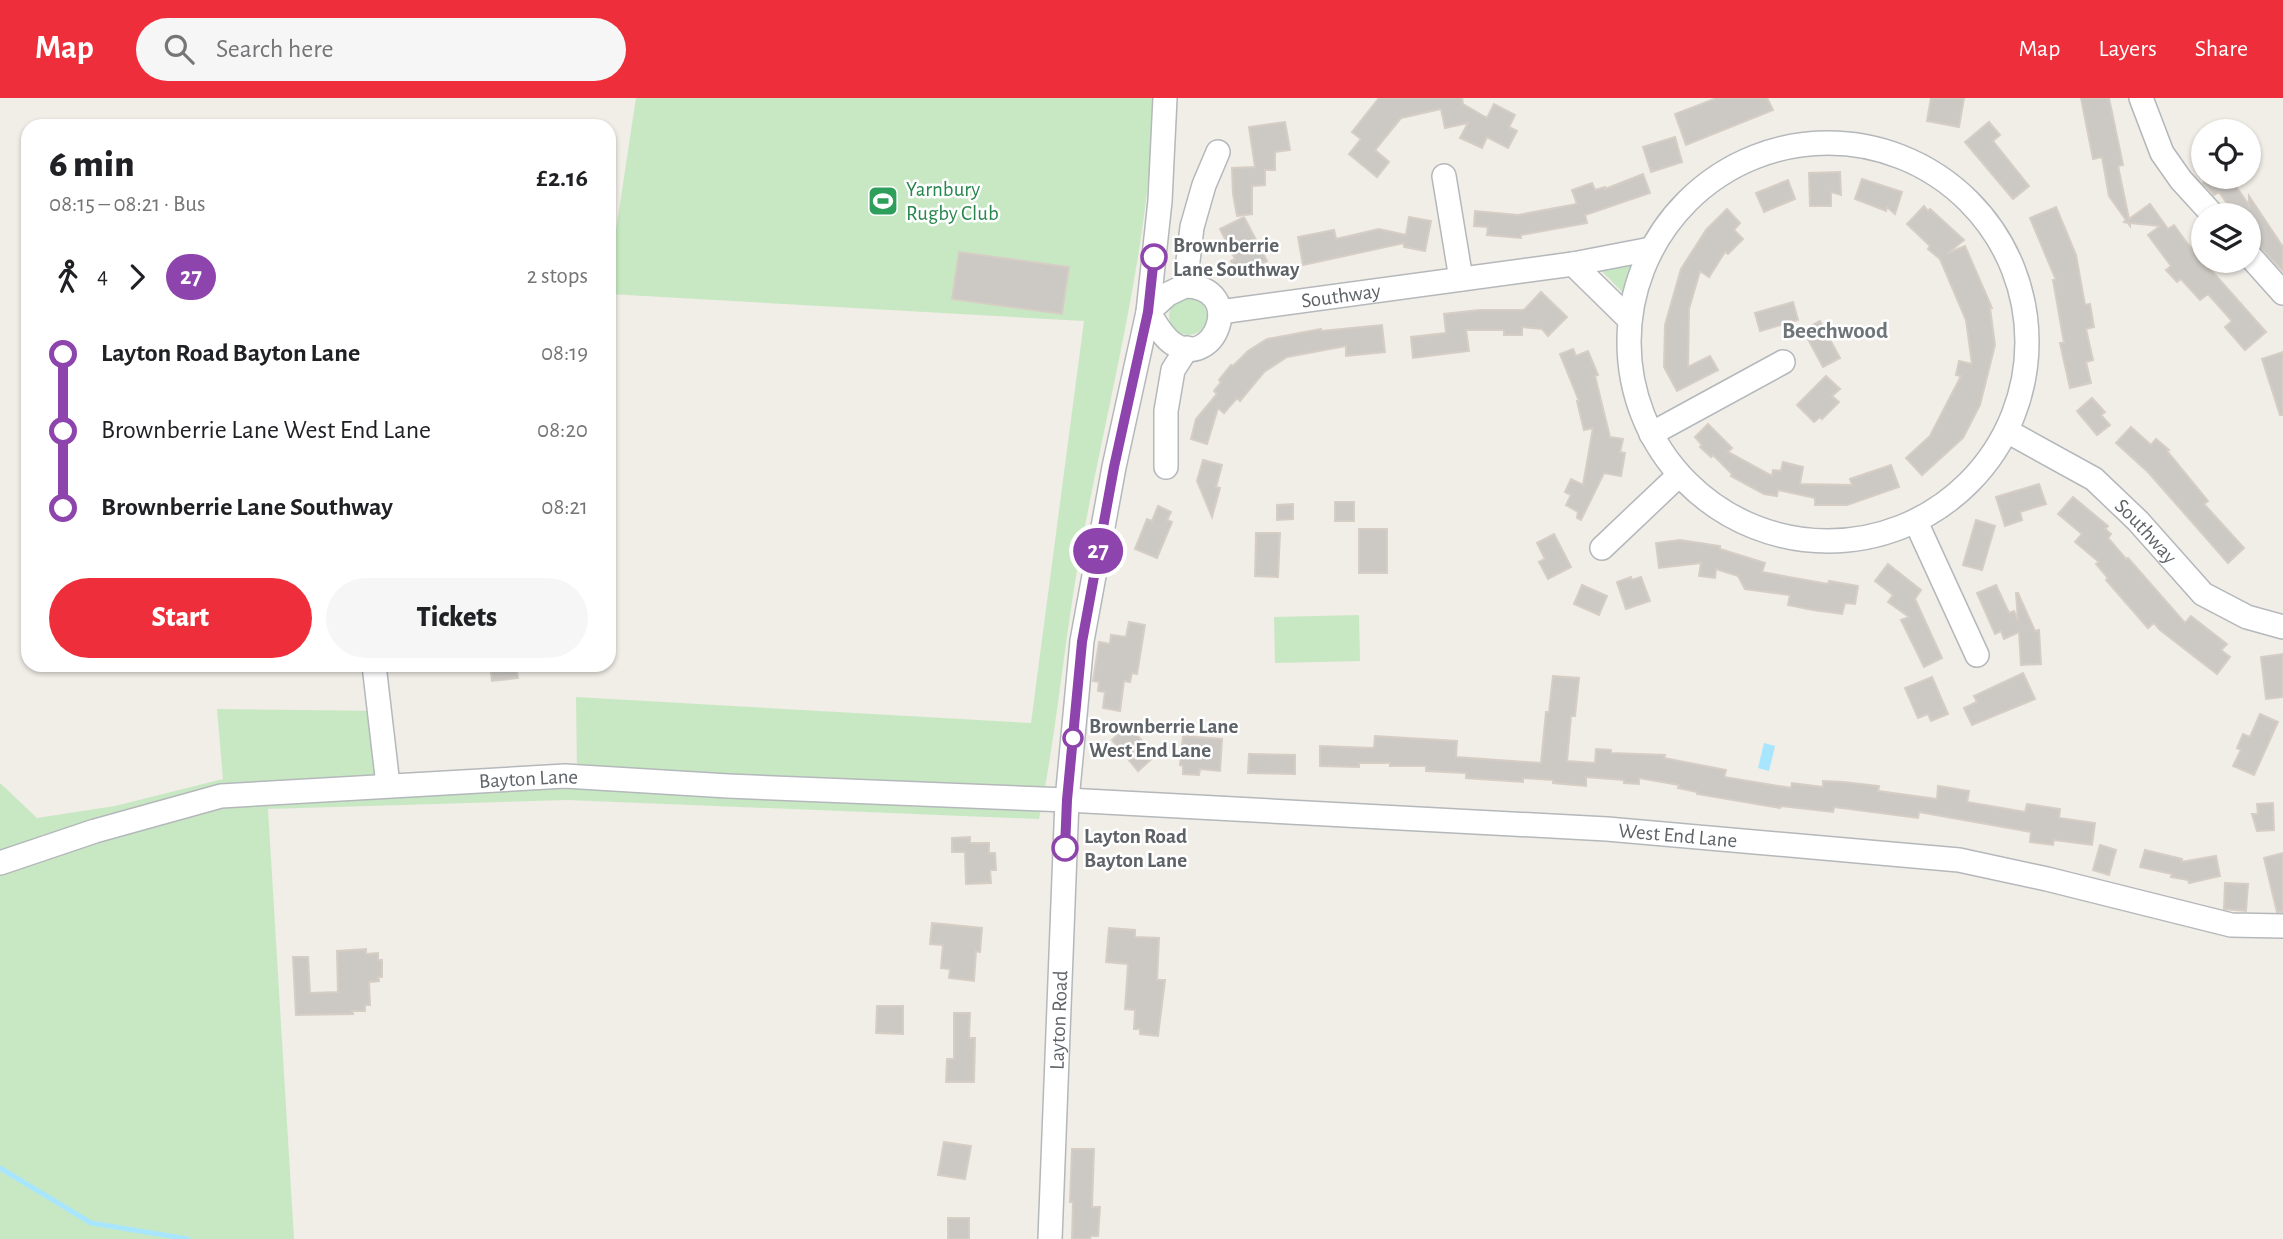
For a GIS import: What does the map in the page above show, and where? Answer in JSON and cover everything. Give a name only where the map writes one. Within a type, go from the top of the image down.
[{"type":"street","name":"Layton Road","points":[[1050,1239],[1067,800],[1082,642],[1114,467],[1148,312],[1160,201],[1165,98]]},
{"type":"street","points":[[2141,98],[2162,153],[2202,203]]},
{"type":"street","points":[[1819,142],[1871,146],[1919,164],[1962,193],[1996,233],[2018,279],[2028,330],[2024,382],[2007,431],[1969,484],[1916,522],[1880,535],[1839,541],[1797,540],[1753,527],[1713,505],[1679,475],[1651,434],[1637,397],[1629,359],[1630,320],[1637,284],[1651,249],[1681,207],[1721,173],[1768,151],[1819,142]]},
{"type":"street","points":[[1185,286],[1192,227],[1204,185],[1218,152]]},
{"type":"street","points":[[1444,176],[1461,279]]},
{"type":"street","name":"Southway","points":[[1220,312],[1573,264],[1651,249]]},
{"type":"street","points":[[1573,264],[1630,320]]},
{"type":"street","points":[[2261,268],[2283,293]]},
{"type":"street","points":[[1185,286],[1204,289],[1217,303],[1220,312],[1218,331],[1197,348],[1187,348],[1170,342],[1148,312],[1168,294],[1185,286]]},
{"type":"street","points":[[1166,467],[1166,411],[1173,369],[1187,348]]},
{"type":"street","points":[[1651,434],[1783,362]]},
{"type":"street","name":"Southway","points":[[2007,431],[2094,479],[2138,520],[2203,594],[2247,617],[2283,627]]},
{"type":"street","points":[[1602,548],[1679,475]]},
{"type":"street","points":[[1916,522],[1977,655]]},
{"type":"street","points":[[375,672],[388,785]]},
{"type":"street","name":"Bayton Lane","points":[[0,863],[95,831],[222,796],[388,785],[565,776],[727,786],[1067,800]]},
{"type":"street","name":"West End Lane","points":[[1067,800],[1607,829],[1959,860],[2231,925],[2283,926]]},
{"type":"green space","points":[[636,98],[1154,98],[1151,153],[1137,263],[1077,572],[1039,819],[567,800],[268,809],[294,1239],[0,1239],[0,783],[37,818],[115,806],[223,779],[217,709],[390,711],[398,775],[577,769],[576,697],[1031,723],[1084,321],[616,294],[616,230]]},
{"type":"green space","points":[[1637,261],[1626,296],[1597,266]]},
{"type":"green space","points":[[1188,297],[1202,302],[1207,316],[1202,330],[1188,335],[1174,330],[1169,316],[1174,302]]},
{"type":"green space","points":[[1359,615],[1360,661],[1275,663],[1274,617]]},
{"type":"water","points":[[1764,743],[1775,746],[1769,771],[1758,768]]},
{"type":"building","points":[[1379,98],[1462,98],[1463,104],[1487,118],[1494,104],[1515,115],[1509,127],[1517,131],[1508,148],[1487,137],[1482,148],[1460,138],[1468,123],[1445,128],[1441,109],[1401,118],[1375,150],[1389,162],[1377,177],[1349,154],[1361,139],[1352,132]]},
{"type":"building","points":[[1717,98],[1767,98],[1773,110],[1686,145],[1675,114]]},
{"type":"building","points":[[1931,98],[1964,98],[1959,127],[1927,121]]},
{"type":"building","points":[[2081,98],[2109,98],[2123,165],[2118,166],[2129,219],[2150,204],[2168,229],[2174,225],[2191,248],[2191,273],[2214,273],[2266,332],[2245,350],[2225,327],[2232,321],[2208,294],[2200,300],[2181,279],[2177,282],[2166,270],[2171,266],[2148,235],[2160,226],[2130,223],[2130,226],[2124,222],[2126,220],[2109,196],[2102,157],[2093,159]]},
{"type":"building","points":[[1285,122],[1290,150],[1275,152],[1275,170],[1265,170],[1265,185],[1252,186],[1252,214],[1237,216],[1232,168],[1255,167],[1249,127]]},
{"type":"building","points":[[1989,122],[2000,135],[1993,141],[2029,186],[2013,199],[1965,142]]},
{"type":"building","points":[[1675,137],[1682,162],[1651,172],[1643,147]]},
{"type":"building","points":[[1840,172],[1841,195],[1831,192],[1831,206],[1810,206],[1809,173]]},
{"type":"building","points":[[1643,174],[1650,193],[1585,215],[1587,223],[1521,235],[1521,238],[1487,235],[1488,227],[1474,226],[1475,211],[1518,215],[1577,204],[1572,190],[1592,183],[1595,190],[1605,189]]},
{"type":"building","points":[[1862,179],[1902,192],[1895,214],[1887,207],[1886,211],[1855,199]]},
{"type":"building","points":[[1788,180],[1795,199],[1764,212],[1756,193]]},
{"type":"building","points":[[2208,189],[2238,189],[2248,203],[2227,203],[2219,192],[2214,195]]},
{"type":"building","points":[[1924,206],[1964,240],[1948,253],[1965,246],[1992,308],[1995,345],[1980,405],[1963,438],[1922,475],[1906,458],[1930,436],[1961,376],[1956,375],[1959,361],[1972,364],[1966,320],[1940,259],[1907,224]]},
{"type":"building","points":[[2056,207],[2076,255],[2085,305],[2090,304],[2094,327],[2086,329],[2093,360],[2086,362],[2091,383],[2070,388],[2060,343],[2064,343],[2053,280],[2056,280],[2030,218]]},
{"type":"building","points":[[1727,209],[1740,223],[1734,230],[1743,239],[1728,254],[1725,252],[1709,277],[1700,271],[1689,309],[1688,367],[1710,356],[1718,370],[1677,391],[1664,367],[1665,325],[1681,269],[1706,230]]},
{"type":"building","points":[[2261,214],[2283,247],[2283,271],[2261,248]]},
{"type":"building","points":[[1244,217],[1267,261],[1238,276],[1231,261],[1235,259],[1220,229]]},
{"type":"building","points":[[1409,217],[1431,221],[1425,251],[1404,247],[1404,243],[1303,265],[1298,237],[1334,230],[1336,239],[1379,229],[1406,235]]},
{"type":"building","name":"Yarnbury Rugby Club","points":[[959,252],[1069,267],[1062,314],[952,299]]},
{"type":"building","points":[[1541,292],[1567,317],[1548,336],[1542,329],[1522,327],[1522,335],[1504,335],[1504,330],[1466,330],[1469,351],[1413,358],[1411,337],[1446,333],[1444,314],[1480,310],[1524,310]]},
{"type":"building","points":[[1793,302],[1798,320],[1760,331],[1755,313]]},
{"type":"building","points":[[1820,321],[1840,358],[1823,367],[1803,330]]},
{"type":"building","points":[[1382,325],[1385,352],[1346,356],[1346,346],[1287,357],[1264,372],[1240,401],[1237,398],[1224,413],[1218,408],[1207,444],[1191,439],[1196,419],[1217,394],[1214,391],[1221,382],[1219,380],[1231,365],[1267,339],[1321,329]]},
{"type":"building","points":[[1573,349],[1576,356],[1588,351],[1598,375],[1595,376],[1610,437],[1623,439],[1620,452],[1625,453],[1621,476],[1604,473],[1581,520],[1577,518],[1578,512],[1566,505],[1571,495],[1565,492],[1571,479],[1583,485],[1593,428],[1584,430],[1579,401],[1560,354]]},
{"type":"building","points":[[2283,352],[2283,415],[2280,415],[2262,359]]},
{"type":"building","points":[[1826,376],[1840,389],[1832,396],[1839,402],[1822,419],[1820,417],[1814,422],[1797,405]]},
{"type":"building","points":[[2092,398],[2105,412],[2101,415],[2110,425],[2097,435],[2077,411]]},
{"type":"building","points":[[1708,424],[1732,448],[1728,452],[1772,476],[1773,470],[1781,471],[1783,462],[1803,467],[1800,484],[1852,485],[1850,479],[1891,465],[1899,487],[1847,505],[1815,505],[1815,498],[1778,490],[1777,496],[1764,494],[1731,476],[1713,455],[1711,457],[1700,447],[1702,445],[1695,437]]},
{"type":"building","points":[[2131,427],[2151,445],[2156,439],[2169,450],[2167,451],[2208,501],[2204,504],[2244,548],[2228,563],[2148,472],[2116,443]]},
{"type":"building","points":[[1203,460],[1222,465],[1216,487],[1220,488],[1212,517],[1197,481]]},
{"type":"building","points":[[2039,484],[2046,504],[2020,512],[2022,520],[2005,526],[1996,497]]},
{"type":"building","points":[[2073,497],[2108,526],[2105,529],[2111,534],[2108,538],[2185,623],[2191,616],[2227,644],[2221,650],[2230,657],[2217,674],[2154,623],[2148,628],[2106,580],[2108,578],[2096,564],[2099,562],[2075,542],[2082,534],[2058,514]]},
{"type":"building","points":[[1335,502],[1354,502],[1354,521],[1335,521]]},
{"type":"building","points":[[1293,504],[1293,519],[1277,520],[1277,505]]},
{"type":"building","points":[[1158,506],[1171,512],[1167,520],[1172,522],[1157,558],[1135,549],[1147,519],[1152,521]]},
{"type":"building","points":[[1976,520],[1995,526],[1982,570],[1963,565]]},
{"type":"building","points":[[1359,529],[1387,529],[1387,573],[1359,573]]},
{"type":"building","points":[[1256,533],[1280,533],[1278,577],[1255,576]]},
{"type":"building","points":[[1554,534],[1571,567],[1548,579],[1539,562],[1545,559],[1537,543]]},
{"type":"building","points":[[1680,540],[1720,546],[1720,549],[1765,563],[1762,572],[1828,584],[1829,581],[1858,586],[1855,604],[1845,603],[1842,614],[1813,610],[1788,605],[1790,595],[1745,589],[1738,576],[1716,569],[1715,578],[1699,576],[1701,563],[1659,568],[1656,543]]},
{"type":"building","points":[[1888,564],[1921,590],[1915,599],[1942,658],[1924,667],[1901,620],[1909,617],[1888,602],[1893,595],[1875,581]]},
{"type":"building","points":[[1631,577],[1632,580],[1641,577],[1650,601],[1626,609],[1617,582]]},
{"type":"building","points":[[1582,585],[1607,596],[1599,615],[1574,604]]},
{"type":"building","points":[[1996,585],[2009,613],[2014,611],[2018,621],[2018,593],[2035,631],[2039,630],[2041,664],[2021,665],[2019,632],[2004,639],[2001,631],[1995,634],[1977,593]]},
{"type":"building","points":[[1129,622],[1145,625],[1137,674],[1132,673],[1130,682],[1124,681],[1120,711],[1103,708],[1105,692],[1098,691],[1099,682],[1093,681],[1099,642],[1110,644],[1111,635],[1126,637]]},
{"type":"building","points":[[2283,654],[2283,697],[2266,699],[2261,657]]},
{"type":"building","points":[[491,672],[517,672],[518,678],[492,681]]},
{"type":"building","points":[[2023,673],[2035,699],[1972,725],[1964,708],[1977,702],[1974,696]]},
{"type":"building","points":[[1553,676],[1579,678],[1575,716],[1571,716],[1567,761],[1595,763],[1596,749],[1611,750],[1611,753],[1665,755],[1664,758],[1726,770],[1724,777],[1791,788],[1792,783],[1823,787],[1823,781],[1843,782],[1879,786],[1878,791],[1937,799],[1938,786],[1969,791],[1967,802],[2025,812],[2027,804],[2060,809],[2059,818],[2095,823],[2092,845],[2054,840],[2053,845],[2030,842],[2031,832],[1919,812],[1918,818],[1834,807],[1833,812],[1780,808],[1697,794],[1678,788],[1679,785],[1639,778],[1639,784],[1586,777],[1586,786],[1523,778],[1523,782],[1466,778],[1466,773],[1426,771],[1426,766],[1390,766],[1390,763],[1359,763],[1359,767],[1320,766],[1320,746],[1374,748],[1375,736],[1457,741],[1456,757],[1541,763]]},
{"type":"building","points":[[1932,677],[1948,714],[1931,721],[1928,714],[1918,718],[1905,688]]},
{"type":"building","points":[[2260,714],[2278,722],[2254,775],[2233,766],[2241,750],[2237,748],[2243,734],[2250,737]]},
{"type":"building","points":[[1125,728],[1131,728],[1155,756],[1138,771],[1112,740]]},
{"type":"building","points":[[1183,736],[1222,739],[1220,771],[1200,769],[1199,775],[1183,774],[1183,766],[1180,765]]},
{"type":"building","points":[[1249,754],[1295,755],[1295,774],[1248,773]]},
{"type":"building","points":[[2273,803],[2274,830],[2257,831],[2252,814],[2258,814],[2257,804]]},
{"type":"building","points":[[970,837],[970,843],[989,843],[989,853],[995,853],[996,870],[990,870],[991,883],[966,884],[965,852],[952,852],[952,838]]},
{"type":"building","points":[[2100,845],[2116,850],[2109,875],[2093,870]]},
{"type":"building","points":[[2145,850],[2182,859],[2181,862],[2216,856],[2220,876],[2189,883],[2188,880],[2171,877],[2172,874],[2140,867]]},
{"type":"building","points":[[2283,853],[2283,912],[2277,912],[2264,858]]},
{"type":"building","points":[[2225,883],[2248,884],[2246,911],[2224,909]]},
{"type":"building","points":[[932,923],[982,928],[980,952],[976,951],[974,981],[949,978],[950,969],[941,968],[943,945],[930,944]]},
{"type":"building","points":[[1109,928],[1135,930],[1135,937],[1159,938],[1157,980],[1165,980],[1158,1036],[1140,1034],[1140,1029],[1134,1029],[1135,1010],[1125,1009],[1128,964],[1106,962]]},
{"type":"building","points":[[366,949],[366,954],[378,953],[378,960],[382,960],[382,977],[378,977],[379,981],[369,982],[370,1005],[365,1005],[365,1011],[352,1011],[353,1014],[296,1015],[293,957],[308,957],[310,993],[338,992],[337,951]]},
{"type":"building","points":[[877,1006],[903,1006],[903,1034],[876,1033]]},
{"type":"building","points":[[954,1013],[970,1013],[969,1038],[975,1038],[974,1082],[946,1082],[947,1059],[954,1059]]},
{"type":"building","points":[[944,1142],[971,1146],[965,1179],[938,1175]]},
{"type":"building","points":[[1072,1149],[1094,1149],[1092,1207],[1100,1207],[1098,1236],[1091,1236],[1090,1239],[1072,1239]]},
{"type":"building","points":[[948,1218],[969,1218],[969,1239],[948,1239]]},
{"type":"waterway","points":[[0,1168],[91,1223],[188,1239]]},
{"type":"bus line","name":"27","points":[[1065,848],[1082,642],[1114,467],[1148,312],[1154,257]]},
{"type":"place","name":"Yarnbury Rugby Club","points":[[883,201]]},
{"type":"place","name":"Brownberrie Lane Southway","points":[[1154,257]]},
{"type":"place","name":"Brownberrie Lane West End Lane","points":[[1073,738]]},
{"type":"place","name":"Layton Road Bayton Lane","points":[[1065,848]]},
{"type":"district","name":"Beechwood","points":[[1835,331]]}]
